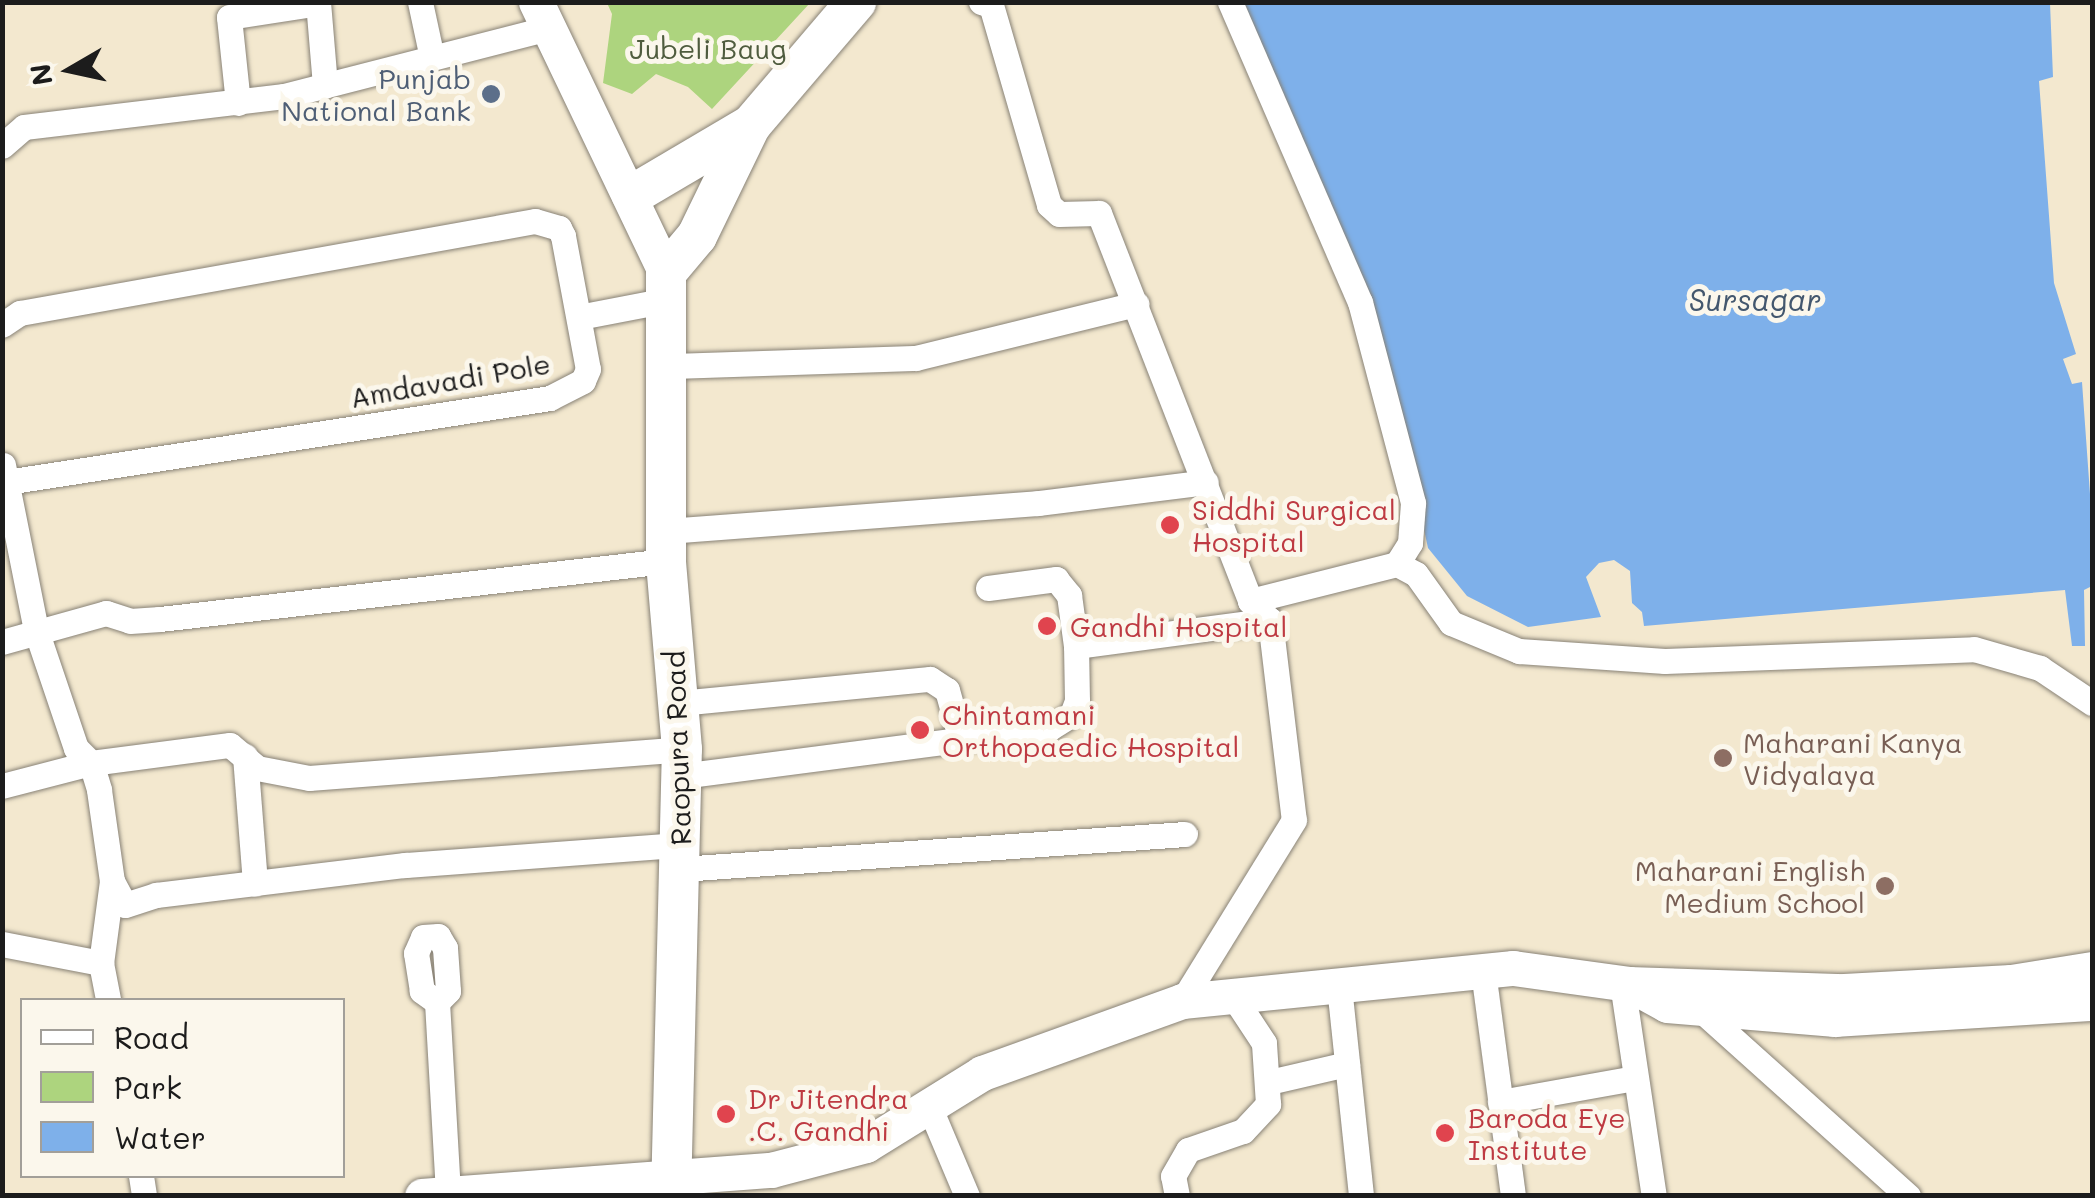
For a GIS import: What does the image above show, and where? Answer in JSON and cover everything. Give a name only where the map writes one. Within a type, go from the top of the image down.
[{"type":"main road","points":[[667,286],[697,236],[751,125],[856,2]]},
{"type":"main road","points":[[632,196],[751,125]]},
{"type":"main road","name":"Raopura Road","points":[[667,286],[670,366],[666,546],[682,762],[671,1186]]},
{"type":"street","points":[[238,103],[228,18],[318,2],[325,86]]},
{"type":"street","points":[[420,2],[432,58]]},
{"type":"street","points":[[1230,2],[1360,302],[1413,503],[1410,543],[1397,564]]},
{"type":"street","points":[[988,3],[1050,205],[1059,214],[1099,214],[1250,601],[1270,620],[1294,820],[1182,1001]]},
{"type":"street","points":[[2,146],[24,126],[238,103],[325,86],[432,58],[542,15],[632,196],[667,286],[579,317]]},
{"type":"street","name":"Amdavadi Pole","points":[[4,474],[44,473],[562,395],[588,369],[563,236],[559,228],[535,221],[11,319]]},
{"type":"street","points":[[670,366],[916,358],[1136,304]]},
{"type":"street","points":[[4,474],[10,548],[76,748],[91,763],[112,881],[124,905],[255,884],[574,849],[680,857],[1185,834]]},
{"type":"street","points":[[2,642],[106,613],[130,622],[160,619],[666,546],[1206,482]]},
{"type":"street","points":[[1250,601],[1397,564],[1416,574],[1452,623],[1518,651],[1665,661],[1974,649],[2040,668],[2092,703]]},
{"type":"street","points":[[2,786],[91,763],[230,745],[256,768],[309,778],[682,762],[961,740],[1064,722],[1077,701],[1076,646],[1064,584],[1056,579],[988,588]]},
{"type":"street","points":[[1076,646],[1270,620]]},
{"type":"street","points":[[678,703],[930,680],[947,690],[961,740]]},
{"type":"street","points":[[246,756],[255,884]]},
{"type":"street","points":[[108,998],[101,963],[112,881]]},
{"type":"street","points":[[2,944],[101,963]]},
{"type":"street","points":[[437,1002],[435,1194],[671,1186],[771,1170],[866,1145],[982,1073],[1182,1001],[1513,968],[1625,983],[1667,1005],[1694,996],[2011,982],[2092,970]]},
{"type":"street","points":[[1483,971],[1513,1196]]},
{"type":"street","points":[[1625,983],[1654,1196]]},
{"type":"street","points":[[1338,986],[1361,1196]]},
{"type":"street","points":[[1177,1196],[1173,1176],[1188,1150],[1242,1132],[1268,1104],[1264,1043],[1234,996]]},
{"type":"street","points":[[1694,996],[1835,1019],[2092,1003]]},
{"type":"street","points":[[1694,996],[1908,1196]]},
{"type":"street","points":[[1269,1082],[1347,1064]]},
{"type":"street","points":[[1500,1102],[1636,1078]]},
{"type":"street","points":[[929,1106],[966,1196]]},
{"type":"green space","name":"Jubeli Baug","points":[[607,3],[810,3],[712,109],[688,87],[656,74],[632,94],[603,83],[612,14]]},
{"type":"water","name":"Sursagar","points":[[1234,3],[2050,3],[2053,77],[2039,81],[2054,283],[2076,354],[2063,359],[2072,384],[2082,382],[2092,522],[2092,586],[2084,590],[2085,646],[2072,646],[2065,590],[1644,626],[1642,612],[1632,603],[1630,571],[1614,560],[1599,563],[1586,577],[1601,617],[1528,627],[1467,596],[1428,548],[1409,460]]},
{"type":"place","name":"Punjab National Bank","points":[[491,94]]},
{"type":"place","name":"Siddhi Surgical Hospital","points":[[1170,525]]},
{"type":"place","name":"Gandhi Hospital","points":[[1047,626]]},
{"type":"place","name":"Chintamani Orthopaedic Hospital","points":[[920,730]]},
{"type":"place","name":"Maharani Kanya Vidyalaya","points":[[1723,758]]},
{"type":"place","name":"Maharani English Medium School","points":[[1885,886]]},
{"type":"place","name":"Dr Jitendra .C. Gandhi","points":[[726,1114]]},
{"type":"place","name":"Baroda Eye Institute","points":[[1445,1133]]}]
